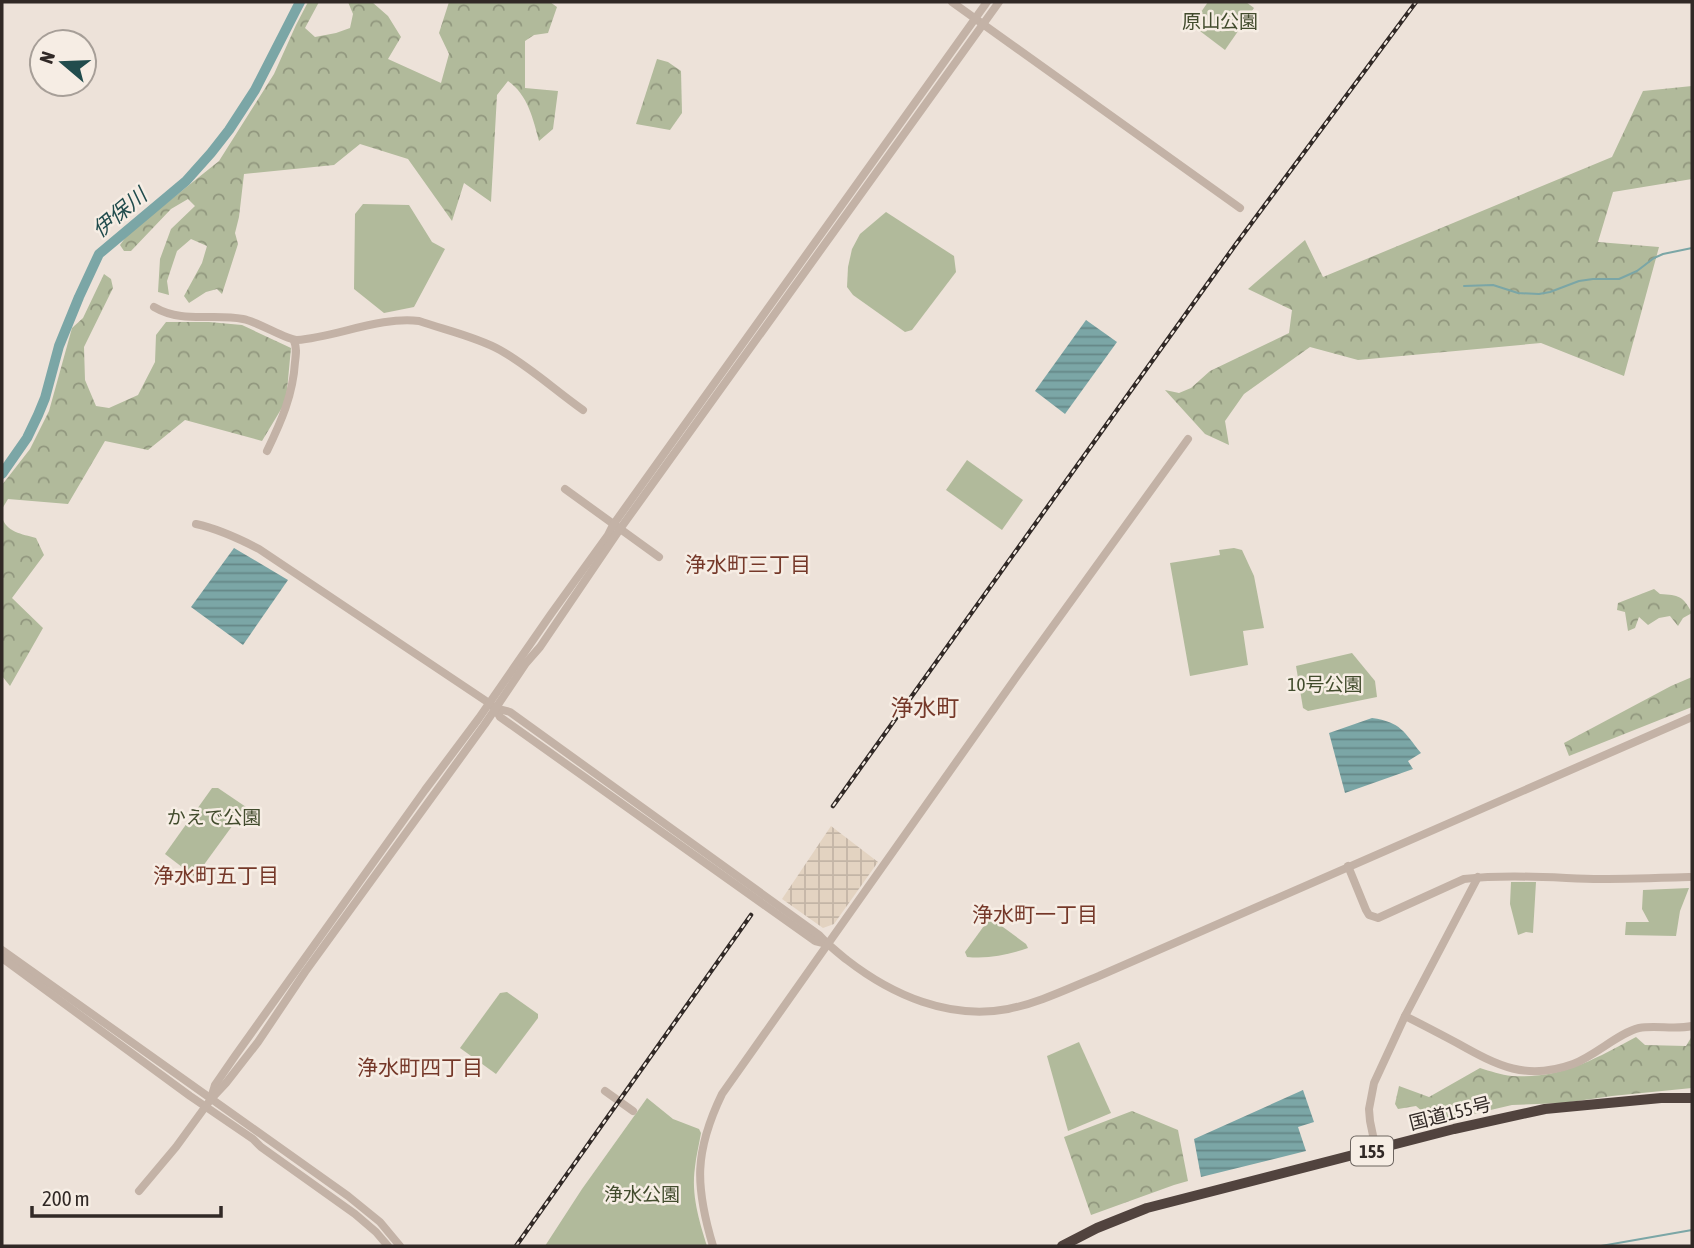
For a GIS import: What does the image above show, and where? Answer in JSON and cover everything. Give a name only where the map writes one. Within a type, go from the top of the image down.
[{"type":"highway","name":"国道155号","points":[[1062,1246],[1097,1228],[1147,1208],[1454,1129],[1545,1109],[1661,1098],[1692,1098]]},
{"type":"street","points":[[952,2],[1240,208]]},
{"type":"street","points":[[139,1191],[258,1042],[297,983],[485,724],[492,706],[540,647],[616,527],[987,2]]},
{"type":"street","points":[[616,527],[999,2]]},
{"type":"street","points":[[154,307],[176,316],[246,319],[294,341],[391,322],[419,321],[502,351],[583,411]]},
{"type":"street","points":[[267,451],[282,421],[291,393],[296,351],[294,341]]},
{"type":"street","points":[[713,1246],[704,1216],[700,1166],[707,1129],[731,1080],[1188,439]]},
{"type":"street","points":[[565,489],[659,557]]},
{"type":"street","points":[[196,524],[215,528],[259,549],[492,706],[500,717],[777,909],[815,941],[827,944],[888,987],[920,1002],[952,1009],[1007,1009],[1029,1004],[1099,976],[1692,717]]},
{"type":"street","points":[[1348,866],[1366,911],[1373,918],[1464,879],[1478,877],[1692,877]]},
{"type":"street","points":[[1376,1150],[1370,1121],[1370,1095],[1379,1070],[1478,877]]},
{"type":"street","points":[[2,950],[355,1214],[388,1246]]},
{"type":"street","points":[[2,958],[372,1214],[400,1246]]},
{"type":"street","points":[[1405,1016],[1488,1060],[1504,1067],[1526,1071],[1557,1069],[1574,1063],[1638,1029],[1692,1026]]},
{"type":"street","points":[[605,1091],[633,1111]]},
{"type":"green space","points":[[308,2],[319,2],[305,28],[315,37],[350,28],[353,14],[348,2],[372,2],[388,16],[401,37],[388,59],[441,83],[449,54],[439,33],[449,2],[550,2],[557,7],[548,33],[534,35],[525,41],[525,88],[558,91],[553,129],[539,141],[525,100],[508,81],[497,95],[491,202],[464,183],[452,221],[408,159],[360,144],[334,165],[244,174],[235,233],[238,244],[222,294],[217,289],[206,292],[189,303],[184,296],[202,263],[207,246],[191,239],[177,251],[167,281],[169,295],[158,292],[160,259],[171,229],[195,206],[188,199],[171,209],[131,251],[124,251],[120,245],[128,234],[219,161],[274,74]]},
{"type":"green space","name":"原山公園","points":[[1208,2],[1246,2],[1254,8],[1225,50],[1192,25]]},
{"type":"green space","points":[[657,59],[668,62],[681,71],[682,113],[670,130],[636,124]]},
{"type":"green space","points":[[1692,86],[1692,179],[1613,192],[1598,242],[1659,247],[1624,376],[1541,343],[1358,360],[1310,347],[1244,394],[1225,421],[1229,445],[1205,434],[1165,390],[1179,393],[1191,388],[1210,371],[1289,333],[1292,310],[1248,289],[1305,240],[1323,277],[1612,157],[1643,91]]},
{"type":"green space","points":[[363,204],[409,205],[432,242],[445,249],[414,307],[384,313],[354,289],[355,214]]},
{"type":"green space","points":[[886,212],[954,256],[956,272],[912,330],[905,332],[853,295],[847,287],[852,249],[860,234]]},
{"type":"green space","points":[[104,274],[111,279],[113,288],[84,347],[85,380],[96,406],[109,408],[138,395],[155,362],[156,335],[166,322],[242,325],[291,348],[286,401],[262,441],[185,420],[148,450],[105,441],[68,504],[8,499],[2,509],[2,485],[30,449],[49,411],[72,328],[83,318]]},
{"type":"green space","points":[[967,460],[1023,500],[1002,530],[946,490]]},
{"type":"green space","points":[[2,517],[11,529],[36,538],[44,555],[12,598],[43,628],[10,686],[2,676]]},
{"type":"green space","points":[[1219,550],[1242,550],[1254,576],[1264,628],[1243,631],[1248,665],[1190,676],[1170,563],[1220,555]]},
{"type":"green space","points":[[1654,589],[1660,594],[1680,598],[1692,613],[1683,618],[1678,626],[1670,616],[1659,618],[1648,625],[1639,617],[1635,628],[1628,631],[1625,612],[1617,610],[1618,603]]},
{"type":"green space","name":"10号公園","points":[[1352,653],[1375,681],[1377,697],[1308,711],[1303,708],[1296,666]]},
{"type":"green space","points":[[1692,677],[1692,707],[1569,756],[1564,743]]},
{"type":"green space","name":"かえで公園","points":[[212,788],[218,788],[246,807],[195,877],[165,854]]},
{"type":"green space","points":[[1511,882],[1536,882],[1533,933],[1518,935],[1510,904]]},
{"type":"green space","points":[[1689,888],[1680,911],[1676,936],[1625,935],[1626,922],[1649,922],[1642,909],[1643,890]]},
{"type":"green space","points":[[989,919],[1028,948],[998,956],[967,957],[965,952]]},
{"type":"green space","points":[[507,992],[538,1014],[538,1018],[496,1074],[460,1048],[500,993]]},
{"type":"green space","points":[[1692,1036],[1692,1088],[1563,1103],[1512,1105],[1422,1126],[1423,1112],[1416,1106],[1398,1109],[1395,1104],[1399,1086],[1429,1097],[1480,1068],[1512,1076],[1546,1074],[1592,1060],[1636,1037],[1645,1045],[1686,1046]]},
{"type":"green space","points":[[1079,1042],[1111,1113],[1068,1131],[1047,1056]]},
{"type":"green space","name":"浄水公園","points":[[647,1098],[673,1119],[699,1129],[701,1133],[695,1163],[694,1188],[707,1246],[545,1246],[582,1189]]},
{"type":"green space","points":[[1132,1111],[1178,1130],[1188,1181],[1091,1215],[1064,1137]]},
{"type":"shaded area","points":[[831,826],[878,862],[834,924],[823,928],[782,899]]},
{"type":"water","points":[[1086,320],[1117,342],[1065,414],[1035,391]]},
{"type":"water","points":[[234,548],[288,580],[243,645],[191,607]]},
{"type":"water","points":[[1372,718],[1396,725],[1421,753],[1408,761],[1413,769],[1345,793],[1329,733]]},
{"type":"water","points":[[1303,1090],[1314,1122],[1298,1127],[1306,1151],[1201,1177],[1194,1139]]},
{"type":"waterway","name":"伊保川","points":[[2,474],[27,438],[38,415],[59,346],[99,254],[186,181],[211,153],[255,90],[300,2]]},
{"type":"waterway","points":[[1464,286],[1493,285],[1518,293],[1539,294],[1579,281],[1619,279],[1663,254],[1692,248]]},
{"type":"waterway","points":[[1601,1246],[1692,1230]]},
{"type":"railway","points":[[833,806],[1236,244],[1416,2]]},
{"type":"railway","points":[[516,1246],[751,915]]},
{"type":"district","name":"浄水町三丁目","points":[[748,564]]},
{"type":"district","name":"浄水町","points":[[925,708]]},
{"type":"district","name":"浄水町五丁目","points":[[216,875]]},
{"type":"district","name":"浄水町一丁目","points":[[1035,914]]},
{"type":"district","name":"浄水町四丁目","points":[[420,1067]]}]
